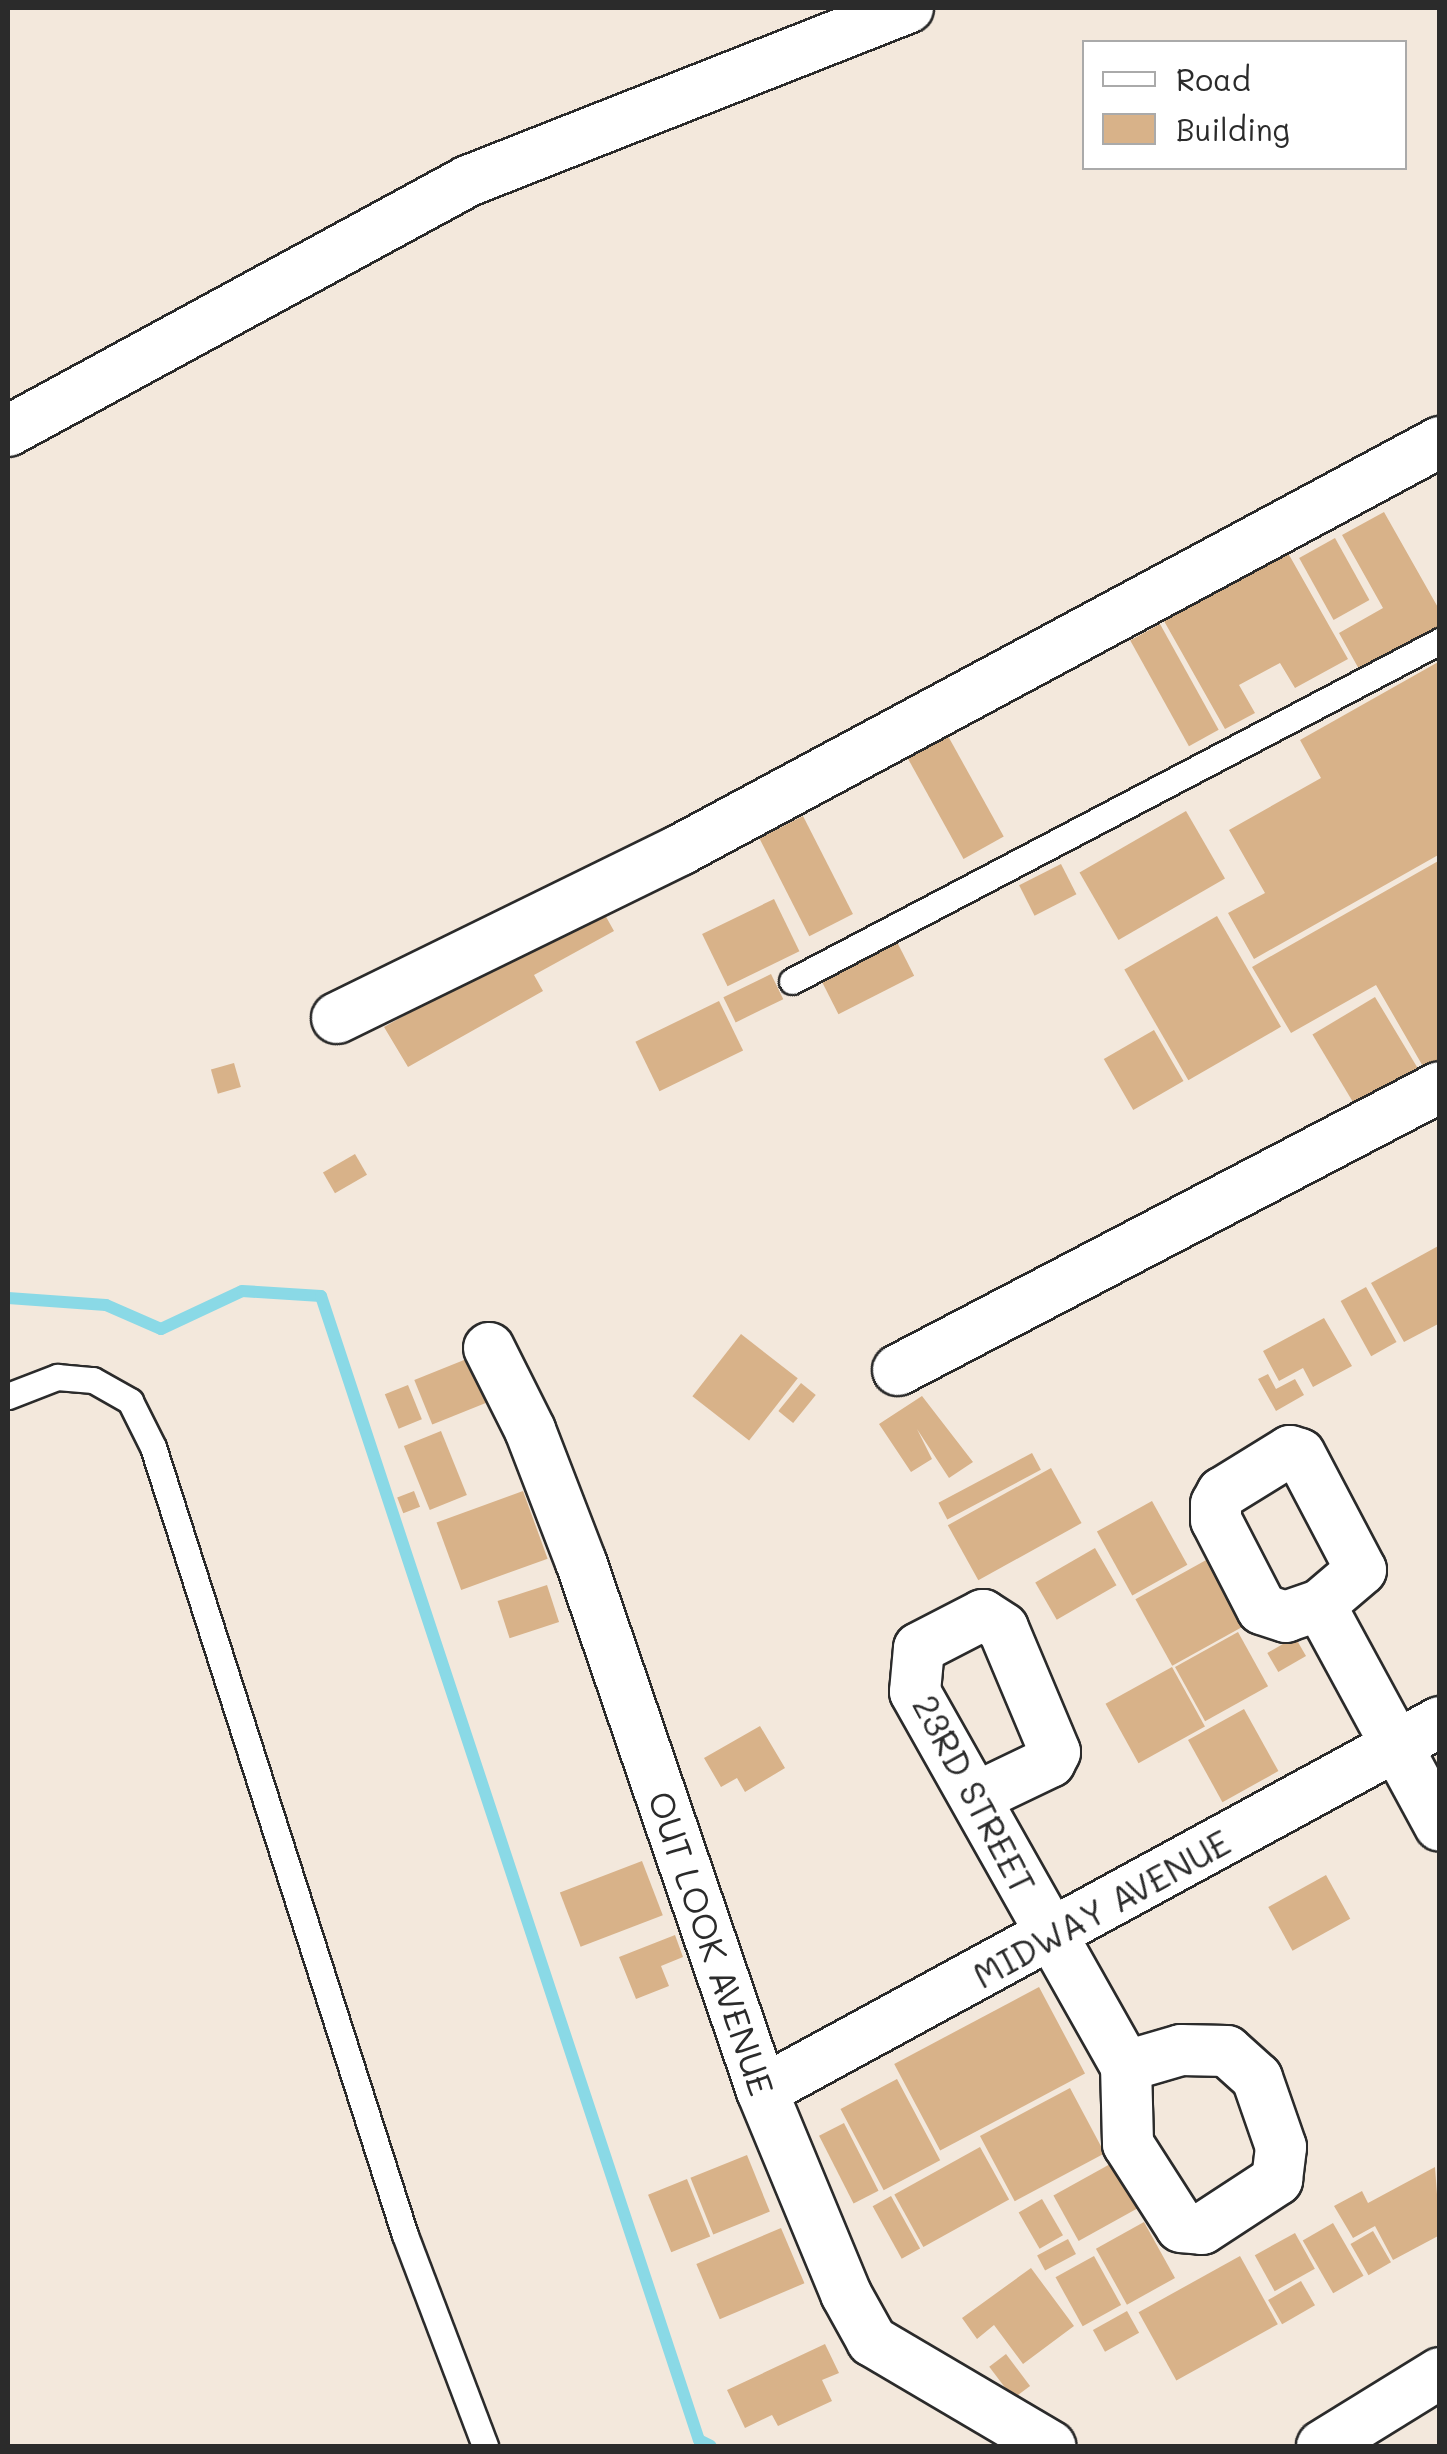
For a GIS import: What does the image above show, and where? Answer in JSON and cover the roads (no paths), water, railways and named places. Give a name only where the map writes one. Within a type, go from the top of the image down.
[{"type":"street","points":[[8,432],[468,181],[908,8]]},
{"type":"street","points":[[337,1018],[680,850],[1440,442]]},
{"type":"street","points":[[898,1370],[1440,1087]]},
{"type":"street","name":"OUT LOOK AVENUE","points":[[489,1348],[530,1430],[581,1562],[762,2091],[872,2341],[1050,2446]]},
{"type":"street","points":[[1320,1604],[1419,1734],[1440,1826]]},
{"type":"street","name":"23RD STREET","points":[[977,1796],[1050,1762],[1054,1741],[1003,1628],[983,1615],[919,1648],[916,1692],[1126,2066]]},
{"type":"street","name":"MIDWAY AVENUE","points":[[762,2091],[1419,1734]]},
{"type":"street","points":[[1181,2050],[1228,2052],[1257,2078],[1281,2147],[1277,2180],[1202,2229],[1182,2227],[1168,2212],[1128,2144],[1126,2066],[1181,2050]]},
{"type":"street","points":[[1322,2446],[1440,2372]]},
{"type":"lane","points":[[792,980],[1440,642]]},
{"type":"lane","points":[[8,1396],[57,1377],[94,1380],[130,1401],[153,1447],[405,2235],[485,2446]]},
{"type":"waterway","points":[[8,1298],[106,1305],[161,1329],[242,1291],[321,1296],[699,2440],[711,2446]]}]
